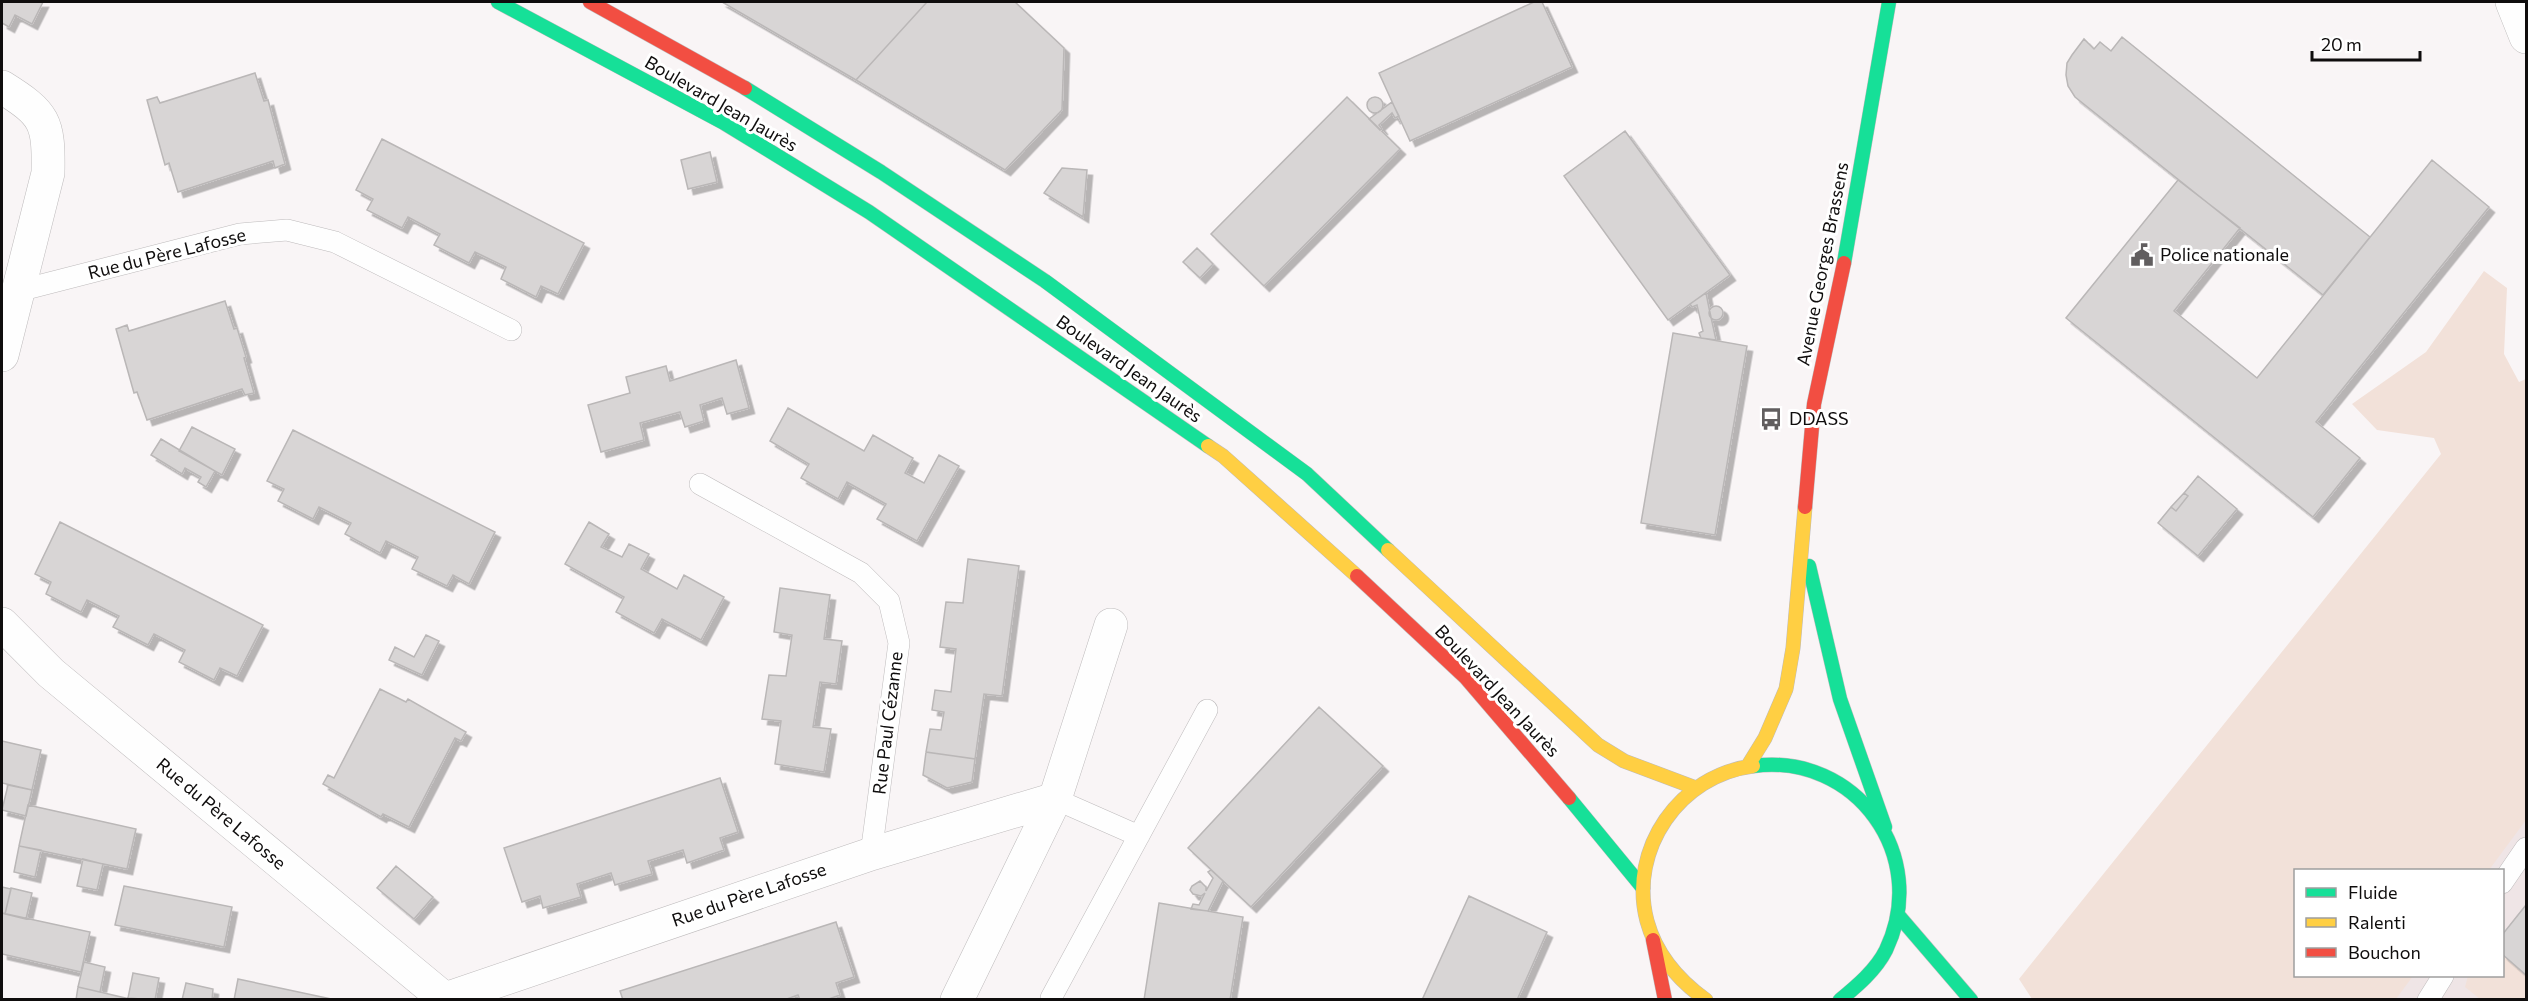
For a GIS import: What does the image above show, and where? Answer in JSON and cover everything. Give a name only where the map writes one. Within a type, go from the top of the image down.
[{"type":"main road","name":"Boulevard Jean Jaurès","points":[[498,2],[724,123],[869,212],[1223,456],[1392,607],[1466,678],[1578,808],[1643,888]]},
{"type":"main road","name":"Boulevard Jean Jaurès","points":[[590,2],[742,86],[881,172],[1045,281],[1307,474],[1598,745],[1624,761],[1696,788]]},
{"type":"main road","name":"Avenue Georges Brassens","points":[[1749,765],[1765,738],[1786,688],[1793,648],[1801,534],[1814,404],[1839,290],[1889,2]]},
{"type":"main road","name":"Avenue Georges Brassens","points":[[1801,534],[1840,699],[1890,840]]},
{"type":"main road","points":[[1665,999],[1646,914],[1643,888],[1650,849],[1668,815],[1696,788],[1721,773],[1749,765],[1792,764],[1832,778],[1866,804],[1890,840],[1900,878],[1898,915],[1887,950],[1865,979],[1840,999]]},
{"type":"main road","points":[[1898,915],[1971,999]]},
{"type":"main road","points":[[1653,940],[1670,969],[1695,993],[1706,999]]},
{"type":"street","points":[[2511,2],[2526,37]]},
{"type":"street","points":[[2,87],[24,101],[43,120],[48,145],[48,173],[2,355]]},
{"type":"street","name":"Rue du Père Lafosse","points":[[2,624],[60,680],[445,999],[871,854],[1055,799]]},
{"type":"street","points":[[957,999],[1055,799],[1111,625]]},
{"type":"lane","name":"Rue du Père Lafosse","points":[[18,291],[240,234],[287,230],[335,242],[511,330]]},
{"type":"lane","name":"Rue Paul Cézanne","points":[[700,484],[861,573],[889,601],[899,643],[871,854]]},
{"type":"lane","points":[[1051,998],[1207,710]]},
{"type":"lane","points":[[1055,799],[1139,836]]},
{"type":"lane","points":[[2504,880],[2526,848]]},
{"type":"lane","points":[[2428,999],[2442,977]]},
{"type":"shaded area","points":[[2484,271],[2507,288],[2504,354],[2519,382],[2526,379],[2526,820],[2490,869],[2294,869],[2294,977],[2412,977],[2396,999],[2032,999],[2019,979],[2441,454],[2434,438],[2377,430],[2352,404],[2426,352]]},
{"type":"shaded area","points":[[2526,818],[2526,999],[2394,1000],[2410,977],[2504,977],[2504,869],[2488,869]]},
{"type":"shaded area","points":[[2504,955],[2526,975],[2526,999],[2480,999],[2465,987],[2468,977],[2504,977]]},
{"type":"building","points":[[2,2],[43,2],[32,24],[15,15],[9,27],[2,23]]},
{"type":"building","points":[[722,2],[927,2],[856,80]]},
{"type":"building","points":[[927,2],[1015,2],[1064,48],[1062,110],[1005,170],[856,80]]},
{"type":"building","points":[[1534,2],[1542,2],[1572,67],[1410,141],[1379,73]]},
{"type":"building","points":[[2122,37],[2370,237],[2323,295],[2075,97],[2068,86],[2067,63],[2084,39],[2094,49],[2100,42],[2111,51]]},
{"type":"building","points":[[255,73],[264,101],[268,100],[285,164],[275,168],[273,161],[178,192],[169,163],[165,165],[147,100],[157,97],[160,103]]},
{"type":"building","points":[[1347,97],[1400,149],[1264,286],[1211,234]]},
{"type":"building","points":[[1375,97],[1381,99],[1383,105],[1381,111],[1375,113],[1369,111],[1367,105],[1369,99]]},
{"type":"building","points":[[1392,102],[1399,116],[1395,118],[1392,113],[1379,125],[1382,129],[1380,130],[1369,119]]},
{"type":"building","points":[[1625,131],[1730,275],[1668,320],[1564,176]]},
{"type":"building","points":[[382,139],[584,243],[558,294],[541,286],[536,297],[501,279],[506,267],[475,252],[469,263],[434,245],[440,234],[408,217],[402,228],[367,210],[373,199],[356,190]]},
{"type":"building","points":[[710,152],[717,182],[688,189],[681,160]]},
{"type":"building","points":[[2432,160],[2489,207],[2316,422],[2360,458],[2313,517],[2066,318],[2178,180],[2240,228],[2174,311],[2257,378]]},
{"type":"building","points":[[1062,168],[1087,170],[1083,217],[1044,193]]},
{"type":"building","points":[[1197,248],[1213,264],[1200,278],[1183,262]]},
{"type":"building","points":[[1706,293],[1716,340],[1701,338],[1699,333],[1703,331],[1697,305],[1692,307],[1690,304]]},
{"type":"building","points":[[225,301],[234,329],[237,328],[254,393],[245,395],[242,389],[147,420],[137,392],[134,393],[116,329],[127,325],[129,331]]},
{"type":"building","points":[[1713,306],[1719,306],[1723,313],[1719,320],[1713,320],[1709,316],[1709,310]]},
{"type":"building","points":[[1673,333],[1747,346],[1715,535],[1641,523]]},
{"type":"building","points":[[736,360],[749,408],[727,414],[722,398],[700,405],[704,421],[685,427],[680,412],[640,423],[644,440],[601,452],[588,405],[630,393],[626,377],[666,366],[670,381]]},
{"type":"building","points":[[788,408],[864,451],[873,435],[913,458],[905,473],[924,483],[939,455],[959,466],[917,541],[877,519],[886,504],[847,482],[838,499],[801,478],[809,464],[770,441]]},
{"type":"building","points":[[192,427],[235,449],[222,475],[179,451]]},
{"type":"building","points":[[293,430],[495,532],[469,584],[453,575],[447,586],[412,569],[418,557],[386,541],[380,553],[345,534],[351,523],[319,507],[313,519],[278,501],[284,489],[267,481]]},
{"type":"building","points":[[161,439],[215,471],[206,487],[198,482],[201,477],[185,468],[182,474],[151,455]]},
{"type":"building","points":[[2198,476],[2237,509],[2198,556],[2158,523],[2171,507],[2176,511],[2188,496],[2184,493]]},
{"type":"building","points":[[2184,493],[2188,496],[2176,511],[2171,507]]},
{"type":"building","points":[[60,522],[263,625],[237,676],[220,668],[214,680],[179,662],[185,650],[154,634],[148,645],[113,627],[119,616],[87,600],[81,612],[46,594],[51,582],[35,574]]},
{"type":"building","points":[[589,522],[609,534],[601,547],[622,557],[629,544],[649,554],[641,569],[677,589],[684,575],[724,597],[701,640],[662,619],[654,633],[616,612],[624,597],[565,564]]},
{"type":"building","points":[[968,559],[1019,566],[1002,696],[984,694],[975,759],[926,752],[930,729],[941,730],[944,712],[932,710],[935,690],[951,692],[956,649],[940,647],[946,602],[963,603]]},
{"type":"building","points":[[780,588],[830,595],[824,639],[842,641],[836,684],[820,682],[813,727],[831,729],[824,772],[775,764],[781,721],[762,719],[769,675],[786,676],[792,635],[774,632]]},
{"type":"building","points":[[426,635],[439,641],[422,675],[389,660],[395,647],[414,657]]},
{"type":"building","points":[[380,689],[406,702],[408,699],[466,732],[461,741],[455,738],[409,827],[383,814],[381,817],[323,784],[328,775],[334,778]]},
{"type":"building","points":[[1319,707],[1383,766],[1251,907],[1188,848]]},
{"type":"building","points":[[2,741],[41,750],[32,790],[2,783]]},
{"type":"building","points":[[926,752],[975,759],[972,782],[947,788],[923,775]]},
{"type":"building","points":[[720,778],[738,832],[720,838],[724,850],[687,863],[683,850],[648,861],[652,874],[615,885],[611,873],[577,884],[581,897],[543,908],[540,896],[522,902],[504,848]]},
{"type":"building","points":[[8,785],[32,790],[26,816],[2,810]]},
{"type":"building","points":[[28,805],[136,829],[127,869],[19,846]]},
{"type":"building","points":[[19,846],[41,850],[35,877],[14,872]]},
{"type":"building","points":[[83,859],[103,864],[97,890],[77,886]]},
{"type":"building","points":[[396,866],[433,897],[414,919],[377,888]]},
{"type":"building","points":[[1211,870],[1223,881],[1208,911],[1191,909],[1193,904],[1199,905],[1205,893],[1201,896],[1193,894],[1190,890],[1192,886],[1200,881],[1206,887],[1206,891],[1213,878],[1208,872]]},
{"type":"building","points":[[124,886],[232,907],[224,947],[115,925]]},
{"type":"building","points":[[2,887],[11,889],[5,914],[2,913]]},
{"type":"building","points":[[11,888],[32,893],[26,919],[5,914]]},
{"type":"building","points":[[1469,896],[1547,932],[1517,1000],[1422,1000]]},
{"type":"building","points":[[1159,903],[1243,917],[1230,1000],[1144,1000]]},
{"type":"building","points":[[2526,905],[2526,975],[2504,956],[2504,932]]},
{"type":"building","points":[[2,913],[90,932],[81,972],[2,954]]},
{"type":"building","points":[[836,922],[854,977],[836,983],[840,995],[826,1000],[800,1000],[798,995],[784,1000],[623,1000],[620,991]]},
{"type":"building","points":[[84,962],[105,967],[100,992],[78,987]]},
{"type":"building","points":[[133,973],[159,978],[155,1000],[128,998]]},
{"type":"building","points":[[238,979],[336,1000],[234,1000]]},
{"type":"building","points":[[186,983],[213,989],[212,1000],[182,1000]]},
{"type":"building","points":[[78,987],[100,992],[134,1000],[76,1000]]},
{"type":"traffic: fast","points":[[498,2],[724,123],[869,212],[1208,446]]},
{"type":"traffic: fast","points":[[1844,263],[1889,2]]},
{"type":"traffic: fast","points":[[745,88],[881,172],[1045,281],[1307,474],[1388,550]]},
{"type":"traffic: fast","points":[[1809,566],[1840,699],[1885,827]]},
{"type":"traffic: fast","points":[[1753,766],[1790,766],[1824,776],[1852,793],[1875,818],[1891,847],[1899,880],[1897,915],[1886,950],[1872,971],[1840,1000]]},
{"type":"traffic: fast","points":[[1569,798],[1643,888]]},
{"type":"traffic: fast","points":[[1898,915],[1971,1000]]},
{"type":"traffic: slow","points":[[1208,446],[1223,456],[1357,576]]},
{"type":"traffic: slow","points":[[1749,764],[1765,738],[1786,689],[1793,648],[1805,507]]},
{"type":"traffic: slow","points":[[1388,550],[1598,745],[1624,761],[1696,788]]},
{"type":"traffic: slow","points":[[1706,1000],[1677,975],[1656,944],[1647,921],[1643,894],[1645,868],[1653,843],[1666,820],[1682,800],[1703,784],[1727,772],[1753,766]]},
{"type":"traffic: jam","points":[[590,2],[745,88]]},
{"type":"traffic: jam","points":[[1805,507],[1814,404],[1844,263]]},
{"type":"traffic: jam","points":[[1357,576],[1466,678],[1569,798]]},
{"type":"traffic: jam","points":[[1653,940],[1665,1000]]},
{"type":"place","name":"Police nationale","points":[[2142,255]]},
{"type":"place","name":"DDASS","points":[[1771,419]]}]
